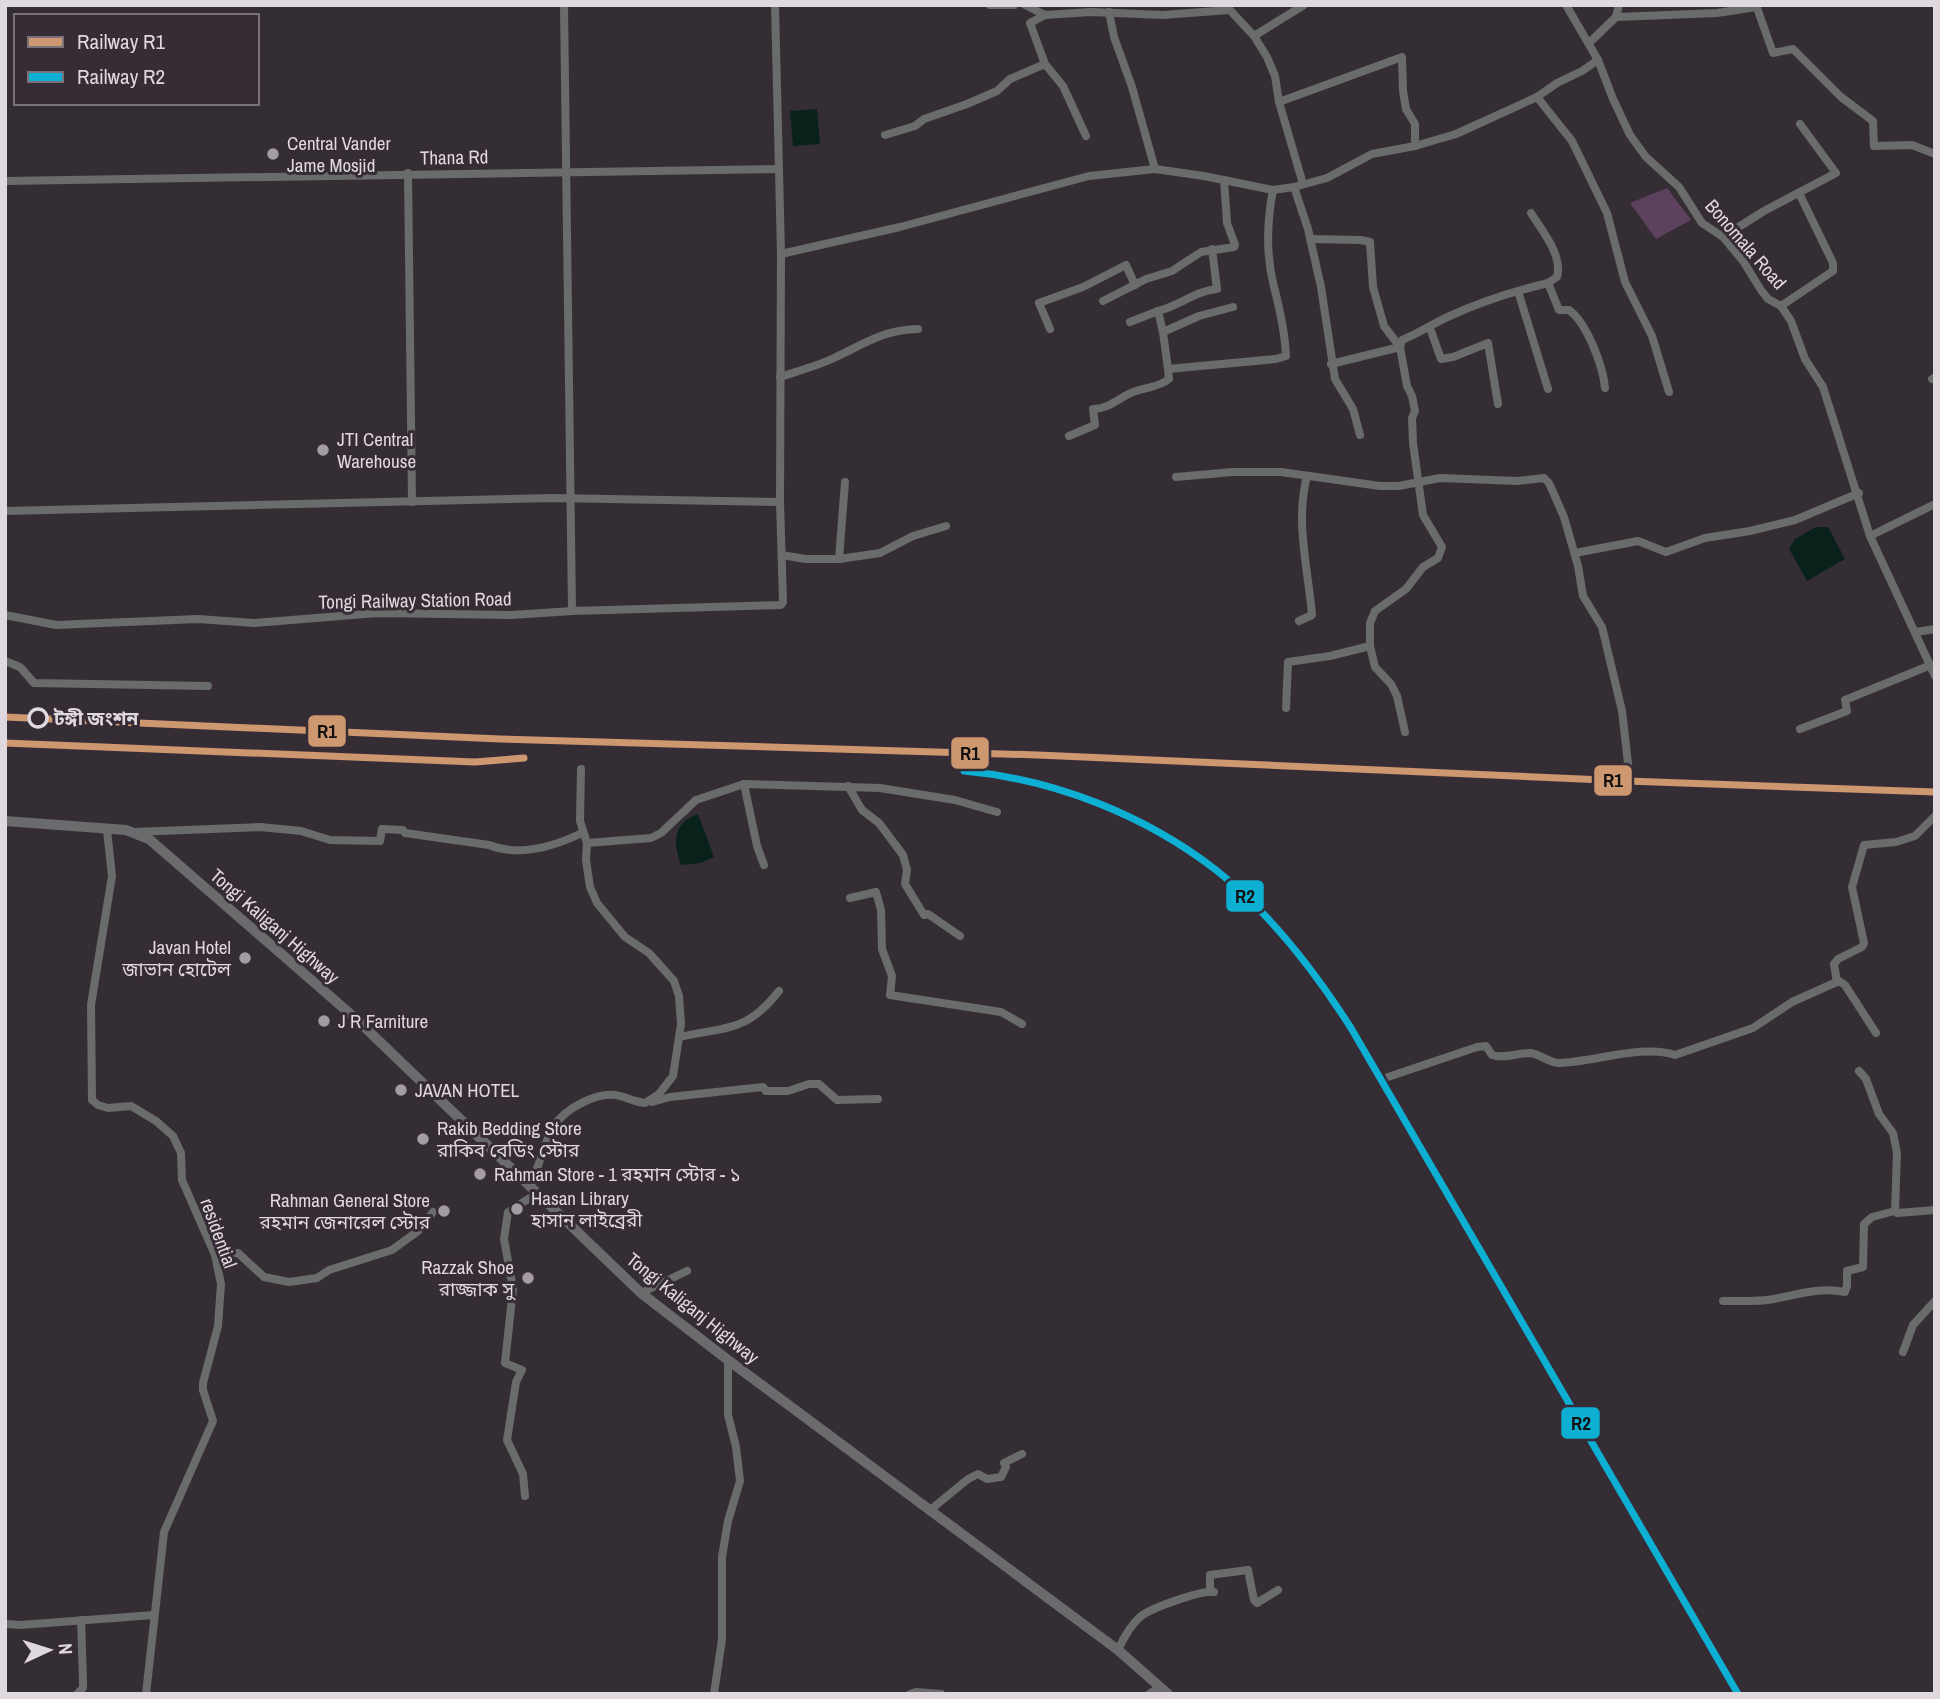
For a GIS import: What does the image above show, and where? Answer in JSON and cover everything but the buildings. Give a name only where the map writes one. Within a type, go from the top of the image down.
[{"type":"main road","points":[[5,816],[46,824]]},
{"type":"main road","name":"Tongi Kaliganj Highway","points":[[5,821],[134,832],[149,839],[355,1018],[641,1293],[1118,1650],[1164,1690]]},
{"type":"main road","points":[[5,829],[46,824]]},
{"type":"street","points":[[564,5],[572,611]]},
{"type":"street","points":[[775,5],[781,254],[782,555],[805,559],[839,559],[880,553],[913,536],[946,526]]},
{"type":"street","points":[[990,5],[1014,5]]},
{"type":"street","points":[[1025,5],[1045,15]]},
{"type":"street","points":[[1254,36],[1304,5]]},
{"type":"street","name":"Bonomala Road","points":[[1566,5],[1598,60],[1630,135],[1646,157],[1679,187],[1702,223],[1723,237],[1768,299],[1781,306],[1791,321],[1805,359],[1823,387],[1859,494],[1870,536],[1935,676]]},
{"type":"street","points":[[1589,43],[1616,17],[1619,5]]},
{"type":"street","points":[[1616,17],[1717,13],[1756,6],[1773,53],[1793,49],[1841,97],[1873,121],[1874,146],[1912,145],[1935,154]]},
{"type":"street","points":[[1086,136],[1063,86],[1045,64],[1030,23],[1045,15],[1109,12],[1163,15],[1228,8],[1254,36],[1275,76],[1321,287],[1331,364],[1335,379],[1353,409],[1360,435]]},
{"type":"street","points":[[1109,12],[1155,169]]},
{"type":"street","points":[[1279,102],[1402,57],[1403,92],[1406,108],[1415,124],[1415,146]]},
{"type":"street","points":[[781,254],[900,227],[1089,176],[1155,169],[1273,190],[1298,185],[1327,178],[1373,154],[1457,134],[1537,97],[1598,60]]},
{"type":"street","points":[[885,135],[915,126],[924,119],[967,104],[997,90],[1010,79],[1045,64]]},
{"type":"street","points":[[1537,97],[1572,141],[1607,214],[1625,282],[1651,336],[1669,392]]},
{"type":"street","points":[[1723,237],[1752,218],[1836,173],[1800,124]]},
{"type":"street","name":"Thana Rd","points":[[5,181],[239,175],[326,177],[408,173],[778,169]]},
{"type":"street","points":[[408,173],[412,502]]},
{"type":"street","points":[[1103,301],[1172,271],[1195,254],[1235,246],[1227,223],[1224,180]]},
{"type":"street","points":[[1168,369],[1286,356],[1285,330],[1270,264],[1268,221],[1273,190]]},
{"type":"street","points":[[1781,306],[1833,271],[1833,263],[1799,193]]},
{"type":"street","points":[[1405,732],[1397,696],[1391,684],[1375,667],[1370,646],[1370,623],[1375,611],[1406,589],[1423,567],[1438,558],[1442,547],[1423,515],[1413,443],[1412,418],[1415,411],[1400,347],[1402,340],[1451,315],[1548,283],[1557,276],[1559,268],[1556,254],[1531,213]]},
{"type":"street","points":[[1310,239],[1370,242],[1373,287],[1384,326],[1400,347]]},
{"type":"street","points":[[1130,322],[1174,307],[1203,291],[1217,289],[1212,249]]},
{"type":"street","points":[[1050,329],[1039,303],[1083,287],[1126,265],[1135,285]]},
{"type":"street","points":[[1548,283],[1559,310],[1570,310],[1575,314],[1588,337],[1600,365],[1605,388]]},
{"type":"street","points":[[1518,291],[1548,389]]},
{"type":"street","points":[[1163,332],[1199,316],[1233,307]]},
{"type":"street","points":[[1069,436],[1095,425],[1093,409],[1101,409],[1133,391],[1163,384],[1169,379],[1158,312]]},
{"type":"street","points":[[1430,328],[1441,359],[1488,344],[1498,404]]},
{"type":"street","points":[[780,377],[832,359],[891,332],[918,329]]},
{"type":"street","points":[[1331,364],[1400,347]]},
{"type":"street","points":[[1176,477],[1262,471],[1380,486],[1454,478],[1517,481],[1544,478],[1549,483],[1564,517],[1575,553],[1583,596],[1602,627],[1616,683],[1629,772]]},
{"type":"street","points":[[1299,621],[1312,615],[1308,568],[1300,523],[1302,493],[1307,476]]},
{"type":"street","points":[[839,559],[845,482]]},
{"type":"street","points":[[1575,553],[1638,541],[1667,552],[1705,538],[1795,520],[1859,494]]},
{"type":"street","points":[[5,511],[571,498],[780,502]]},
{"type":"street","points":[[1870,536],[1935,504]]},
{"type":"street","name":"Tongi Railway Station Road","points":[[5,615],[56,625],[198,619],[254,623],[378,613],[512,615],[781,605],[782,555]]},
{"type":"street","points":[[1916,632],[1935,629]]},
{"type":"street","points":[[1286,708],[1288,662],[1330,656],[1370,646]]},
{"type":"street","points":[[5,661],[20,667],[34,682],[208,686]]},
{"type":"street","points":[[1800,729],[1847,711],[1845,700],[1931,665]]},
{"type":"street","points":[[581,769],[579,807],[582,832],[587,843],[586,860],[590,887],[597,903],[625,937],[649,953],[674,981],[682,1009],[673,1076],[659,1094],[645,1103]]},
{"type":"street","points":[[587,843],[651,838],[661,833],[696,800],[744,783],[848,786],[912,792],[997,812]]},
{"type":"street","points":[[744,783],[757,846],[764,865]]},
{"type":"street","points":[[848,786],[862,810],[879,823],[903,855],[907,870],[905,884],[924,915],[928,914],[960,936]]},
{"type":"street","points":[[1837,982],[1834,964],[1838,959],[1862,947],[1864,943],[1852,887],[1864,845],[1906,840],[1915,836],[1935,816]]},
{"type":"street","points":[[134,832],[260,827],[301,831],[330,840],[380,842],[382,829],[489,845],[502,850],[537,849],[567,840],[582,832]]},
{"type":"street","name":"residential","points":[[107,830],[112,876],[91,1005],[92,1100],[108,1108],[131,1106],[156,1121],[173,1136],[181,1153],[182,1180],[215,1255],[221,1284],[218,1326],[203,1390],[213,1421],[164,1532],[146,1694]]},
{"type":"street","points":[[850,898],[876,892],[881,910],[882,949],[892,975],[890,995],[1001,1012],[1022,1024]]},
{"type":"street","points":[[1385,1078],[1486,1046],[1492,1055],[1498,1057],[1530,1054],[1556,1063],[1644,1053],[1665,1052],[1675,1055],[1753,1028],[1792,1002],[1837,982],[1842,982],[1876,1033]]},
{"type":"street","points":[[680,1037],[750,1021],[779,991]]},
{"type":"street","points":[[1860,1071],[1866,1079],[1879,1114],[1893,1133],[1897,1153],[1895,1211]]},
{"type":"street","points":[[525,1496],[523,1474],[507,1440],[516,1382],[522,1370],[505,1363],[509,1349],[513,1289],[504,1229],[508,1212],[533,1190],[554,1126],[575,1107],[606,1095],[617,1095],[631,1102],[645,1103],[710,1092],[763,1087],[766,1091],[788,1091],[809,1084],[819,1084],[837,1100],[878,1099]]},
{"type":"street","points":[[1723,1301],[1772,1300],[1819,1290],[1845,1292],[1847,1271],[1863,1267],[1864,1224],[1872,1217],[1895,1211],[1935,1210]]},
{"type":"street","points":[[215,1255],[238,1253],[264,1277],[289,1282],[317,1278],[330,1270],[392,1250],[418,1231],[433,1212]]},
{"type":"street","points":[[641,1293],[687,1271]]},
{"type":"street","points":[[1903,1352],[1913,1325],[1935,1301]]},
{"type":"street","points":[[714,1694],[722,1639],[722,1557],[728,1521],[740,1481],[736,1447],[728,1415],[728,1360]]},
{"type":"street","points":[[929,1511],[978,1474],[987,1479],[1001,1477],[1006,1467],[1004,1463],[1022,1454]]},
{"type":"street","points":[[1118,1650],[1141,1616],[1212,1591],[1210,1575],[1248,1570],[1256,1603],[1278,1590]]},
{"type":"street","points":[[5,1624],[154,1615]]},
{"type":"street","points":[[77,1694],[83,1688],[81,1620]]},
{"type":"street","points":[[1149,1694],[1164,1690]]},
{"type":"street","points":[[910,1694],[941,1694]]},
{"type":"shaded area","points":[[817,109],[820,144],[793,146],[790,111]]},
{"type":"shaded area","points":[[1667,188],[1691,220],[1656,239],[1630,203]]},
{"type":"shaded area","points":[[1816,527],[1828,527],[1845,559],[1807,581],[1789,549],[1795,539]]},
{"type":"shaded area","points":[[698,814],[714,857],[700,863],[681,865],[676,842],[679,828],[689,818]]},
{"type":"rail line","name":"R1","points":[[5,717],[500,739],[1038,755],[1935,792]]},
{"type":"rail line","name":"R1","points":[[5,743],[475,762],[524,758]]},
{"type":"rail line","name":"R2","points":[[964,771],[998,775],[1065,791],[1159,832],[1216,870],[1255,905],[1290,943],[1351,1028],[1738,1694]]},
{"type":"place","name":"Central Vander Jame Mosjid","points":[[273,154]]},
{"type":"place","name":"JTI Central Warehouse","points":[[323,450]]},
{"type":"place","name":"টঙ্গী জংশন","points":[[38,718]]},
{"type":"place","name":"Javan Hotel জাভান হোটেল","points":[[245,958]]},
{"type":"place","name":"J R Farniture","points":[[324,1021]]},
{"type":"place","name":"JAVAN HOTEL","points":[[401,1090]]},
{"type":"place","name":"Rakib Bedding Store রাকিব বেডিং স্টোর","points":[[423,1139]]},
{"type":"place","name":"Rahman Store - 1 রহমান স্টোর - ১","points":[[480,1174]]},
{"type":"place","name":"Hasan Library হাসান লাইব্রেরী","points":[[517,1209]]},
{"type":"place","name":"Rahman General Store রহমান জেনারেল স্টোর","points":[[444,1211]]},
{"type":"place","name":"Razzak Shoe রাজ্জাক সু","points":[[528,1278]]}]
